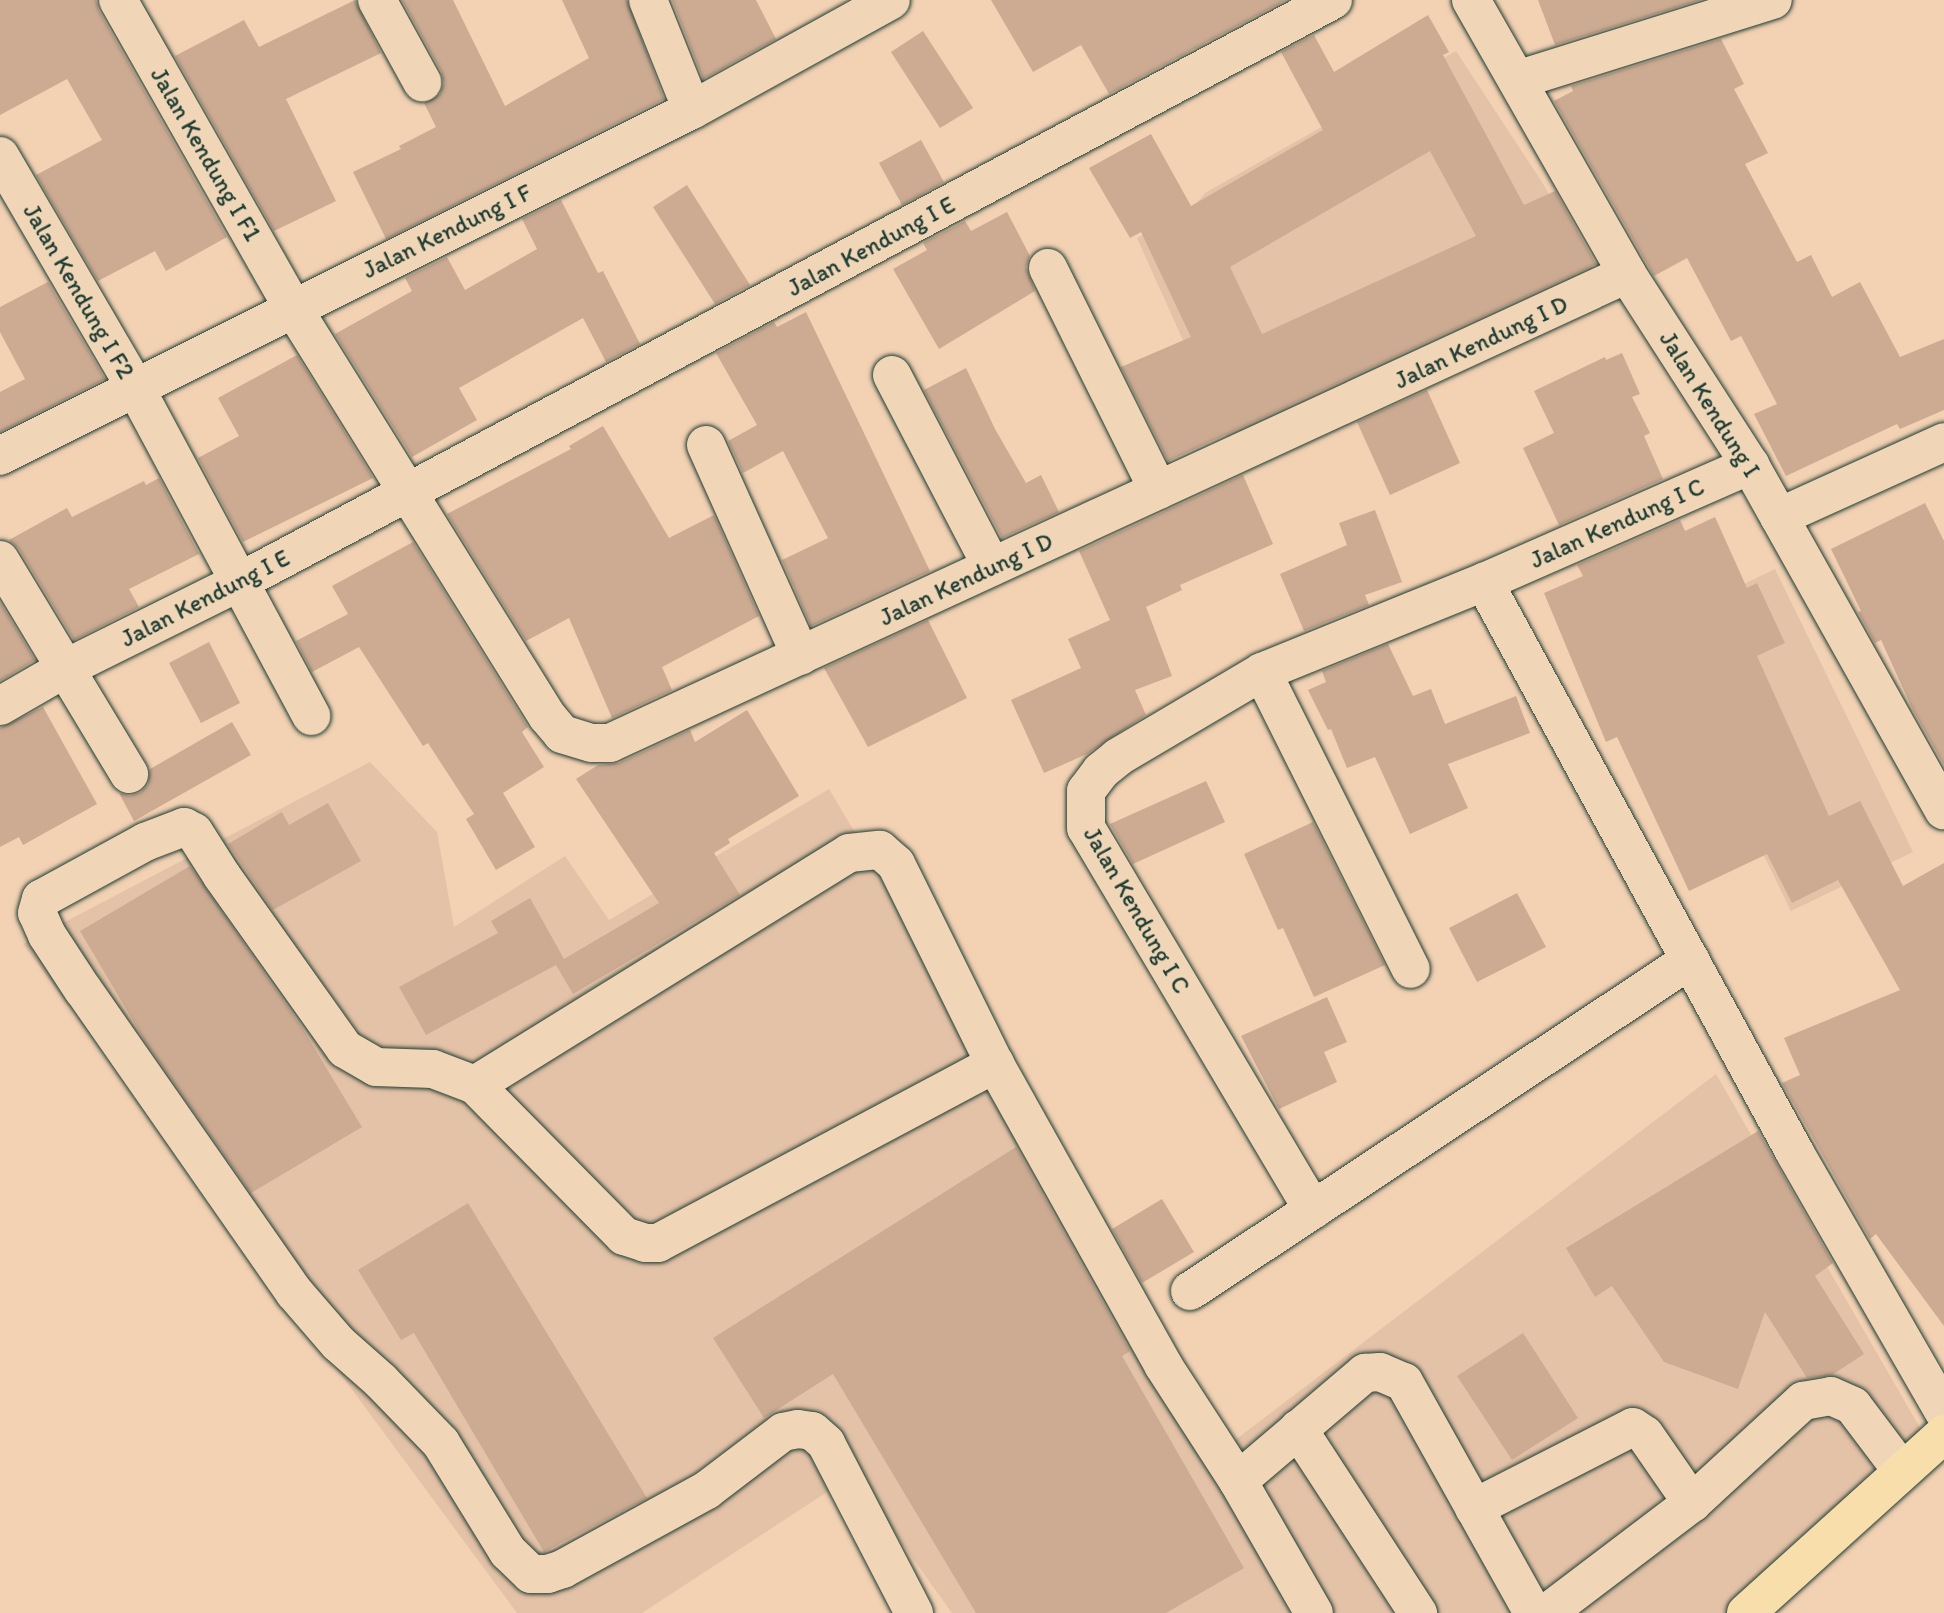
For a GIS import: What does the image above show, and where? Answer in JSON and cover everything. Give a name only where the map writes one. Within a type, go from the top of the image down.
[{"type":"main road","points":[[1746,1613],[1943,1433]]},
{"type":"street","name":"Jalan Kendung I F1","points":[[118,0],[293,308]]},
{"type":"street","points":[[377,0],[422,82]]},
{"type":"street","points":[[648,0],[692,110]]},
{"type":"street","name":"Jalan Kendung I F","points":[[0,456],[692,110],[891,0]]},
{"type":"street","name":"Jalan Kendung I E","points":[[0,706],[64,669],[241,581],[410,492],[1333,0]]},
{"type":"street","name":"Jalan Kendung I","points":[[1471,0],[1627,274],[1750,465],[1944,810]]},
{"type":"street","points":[[1517,80],[1773,0]]},
{"type":"street","name":"Jalan Kendung I F2","points":[[0,156],[136,389],[311,716]]},
{"type":"street","points":[[1048,268],[1158,490]]},
{"type":"street","name":"Jalan Kendung I D","points":[[410,492],[547,716],[562,734],[592,743],[610,743],[1627,274]]},
{"type":"street","points":[[293,308],[410,492]]},
{"type":"street","points":[[892,375],[992,567]]},
{"type":"street","points":[[1779,517],[1944,442]]},
{"type":"street","points":[[706,445],[801,656]]},
{"type":"street","name":"Jalan Kendung I C","points":[[1313,1210],[1086,828],[1086,791],[1101,771],[1118,757],[1262,672],[1485,582],[1750,465]]},
{"type":"street","points":[[0,560],[129,774]]},
{"type":"street","points":[[1485,582],[1795,1153],[1943,1433]]},
{"type":"street","points":[[1262,672],[1411,969]]},
{"type":"street","points":[[914,1613],[826,1443],[812,1431],[798,1429],[783,1432],[708,1490],[563,1569],[548,1574],[531,1574],[508,1552],[441,1443],[381,1381],[338,1343],[294,1292],[154,1094],[47,935],[37,913],[41,899],[145,842],[184,827],[194,832],[222,876],[345,1049],[376,1067],[433,1069],[475,1085],[624,1236],[645,1243],[658,1243],[995,1064]]},
{"type":"street","points":[[475,1085],[849,853],[880,850],[895,864],[995,1064],[1163,1365],[1238,1482],[1314,1613]]},
{"type":"street","points":[[1190,1291],[1690,960]]},
{"type":"street","points":[[1238,1482],[1365,1373],[1380,1372],[1404,1382],[1533,1613]]},
{"type":"street","points":[[1547,1613],[1692,1503],[1803,1401],[1830,1396],[1853,1405],[1902,1471]]},
{"type":"street","points":[[1474,1508],[1633,1427],[1645,1435],[1692,1503]]},
{"type":"street","points":[[1298,1429],[1418,1613]]},
{"type":"shaded area","points":[[1456,51],[1542,182],[1597,276],[1231,447],[1137,238],[1190,211],[1205,193]]},
{"type":"shaded area","points":[[1775,569],[1913,852],[1791,911],[1653,628]]},
{"type":"shaded area","points":[[370,762],[437,832],[454,927],[565,856],[609,920],[829,789],[1222,1450],[1716,1074],[1930,1445],[1746,1613],[952,1613],[853,1475],[642,1613],[517,1613],[23,944]]},
{"type":"building","points":[[0,0],[96,0],[99,11],[227,237],[166,271],[155,251],[98,281],[36,175],[102,140],[67,79],[0,115]]},
{"type":"building","points":[[355,0],[381,53],[286,99],[336,201],[274,231],[175,56],[244,20],[259,47]]},
{"type":"building","points":[[402,0],[453,0],[505,106],[589,58],[562,0],[627,0],[664,99],[386,239],[353,172],[401,149],[399,146],[436,127],[424,103],[440,94],[444,83],[441,71]]},
{"type":"building","points":[[672,0],[756,0],[776,39],[703,79]]},
{"type":"building","points":[[991,0],[1286,0],[1109,94],[1081,45],[1033,72]]},
{"type":"building","points":[[1538,0],[1700,0],[1555,45]]},
{"type":"building","points":[[1428,15],[1449,52],[1443,55],[1524,205],[1555,191],[1596,264],[1168,461],[1121,367],[1191,337],[1141,232],[1130,238],[1089,168],[1151,134],[1191,206],[1323,130],[1281,52],[1314,35],[1334,72]],"holes":[[[1430,151],[1476,236],[1262,334],[1230,267]]]},
{"type":"building","points":[[923,31],[973,108],[940,128],[891,52]]},
{"type":"building","points":[[1721,39],[1744,84],[1734,89],[1768,153],[1745,164],[1797,262],[1811,255],[1832,297],[1860,282],[1900,357],[1944,339],[1944,410],[1900,429],[1897,424],[1786,476],[1754,414],[1777,404],[1741,336],[1731,341],[1687,258],[1654,276],[1554,101],[1573,91],[1571,86]]},
{"type":"building","points":[[921,140],[944,182],[902,205],[879,163]]},
{"type":"building","points":[[687,185],[750,285],[715,304],[653,207]]},
{"type":"building","points":[[561,200],[598,273],[603,271],[640,344],[606,362],[583,318],[459,388],[477,420],[412,457],[335,334],[412,291],[405,278],[447,257],[465,290],[537,249],[522,219]]},
{"type":"building","points":[[1007,212],[1030,256],[1026,267],[1035,291],[939,349],[893,269],[927,250],[923,243],[965,221],[971,231]]},
{"type":"building","points":[[48,282],[105,379],[0,432],[0,392],[25,379],[0,332],[0,307]]},
{"type":"building","points":[[806,312],[930,571],[811,626],[782,560],[828,538],[783,451],[743,473],[728,441],[757,425],[716,353],[774,322],[777,327]]},
{"type":"building","points":[[1622,353],[1640,394],[1632,397],[1650,433],[1644,436],[1663,479],[1559,525],[1523,448],[1554,433],[1534,391],[1605,357],[1606,360]]},
{"type":"building","points":[[297,355],[373,478],[243,542],[198,458],[239,436],[218,398]]},
{"type":"building","points":[[966,368],[995,429],[1026,483],[1041,475],[1059,512],[1002,538],[924,390]]},
{"type":"building","points":[[1427,390],[1460,463],[1390,495],[1357,422]]},
{"type":"building","points":[[603,426],[669,538],[714,515],[759,616],[662,667],[672,690],[612,718],[569,618],[526,641],[447,514],[571,449],[569,446]]},
{"type":"building","points":[[1243,475],[1273,544],[1180,585],[1182,590],[1146,607],[1172,676],[1135,690],[1146,715],[1087,754],[1044,773],[1011,700],[1081,668],[1068,639],[1110,620],[1079,551]]},
{"type":"building","points":[[159,478],[199,554],[129,589],[139,607],[74,640],[19,549],[9,540],[67,508],[72,517],[144,481],[146,485]]},
{"type":"building","points":[[1925,503],[1944,541],[1944,765],[1912,708],[1881,640],[1875,643],[1858,612],[1861,611],[1831,549]]},
{"type":"building","points":[[1375,510],[1402,582],[1365,595],[1369,605],[1304,631],[1280,574],[1347,545],[1339,523]]},
{"type":"building","points":[[1715,517],[1747,588],[1757,583],[1785,643],[1757,656],[1829,816],[1860,801],[1903,886],[1944,863],[1944,1326],[1876,1234],[1870,1239],[1782,1083],[1800,1075],[1784,1038],[1900,990],[1838,880],[1792,903],[1767,854],[1689,891],[1617,737],[1606,742],[1544,593],[1583,576],[1577,565],[1680,520],[1685,531]]},
{"type":"building","points":[[413,542],[528,727],[522,732],[544,767],[503,793],[535,847],[496,870],[466,819],[474,814],[428,743],[423,746],[359,647],[312,672],[296,641],[348,614],[332,586]]},
{"type":"building","points":[[0,602],[35,660],[0,681]]},
{"type":"building","points":[[928,620],[967,698],[868,747],[824,668]]},
{"type":"building","points":[[209,642],[240,703],[201,723],[169,663]]},
{"type":"building","points":[[1388,644],[1413,696],[1431,689],[1445,724],[1516,696],[1530,733],[1448,764],[1468,808],[1410,834],[1375,757],[1347,768],[1331,729],[1328,730],[1308,690],[1326,682],[1322,671]]},
{"type":"building","points":[[43,707],[97,804],[23,845],[19,837],[0,847],[0,728]]},
{"type":"building","points":[[747,710],[799,796],[728,839],[730,843],[714,853],[740,895],[573,994],[556,965],[426,1035],[399,987],[498,933],[491,921],[530,898],[564,959],[659,903],[576,779],[598,765],[619,763],[690,730],[695,742]]},
{"type":"building","points":[[232,722],[251,755],[134,821],[119,793],[130,796],[141,792],[148,784],[150,769]]},
{"type":"building","points":[[1206,781],[1225,822],[1133,864],[1110,824]]},
{"type":"building","points":[[328,803],[361,861],[273,910],[228,844],[282,812],[289,825]]},
{"type":"building","points":[[1313,822],[1385,965],[1314,997],[1283,928],[1278,930],[1244,854]]},
{"type":"building","points":[[190,866],[301,1026],[362,1127],[251,1193],[145,1041],[80,931]]},
{"type":"building","points":[[1517,893],[1546,947],[1477,982],[1449,928]]},
{"type":"building","points":[[1327,997],[1347,1042],[1324,1052],[1337,1082],[1279,1109],[1241,1036]]},
{"type":"building","points":[[1758,1131],[1833,1263],[1815,1276],[1864,1354],[1832,1375],[1807,1378],[1765,1312],[1738,1389],[1664,1362],[1612,1286],[1595,1297],[1566,1248]]},
{"type":"building","points":[[1016,1147],[1130,1351],[1122,1356],[1244,1568],[1166,1613],[976,1613],[833,1374],[764,1418],[713,1338]]},
{"type":"building","points":[[1162,1199],[1194,1252],[1142,1283],[1112,1229]]},
{"type":"building","points":[[468,1203],[647,1498],[544,1552],[414,1333],[401,1340],[358,1270]]},
{"type":"building","points":[[1523,1333],[1578,1418],[1512,1460],[1457,1376]]}]
